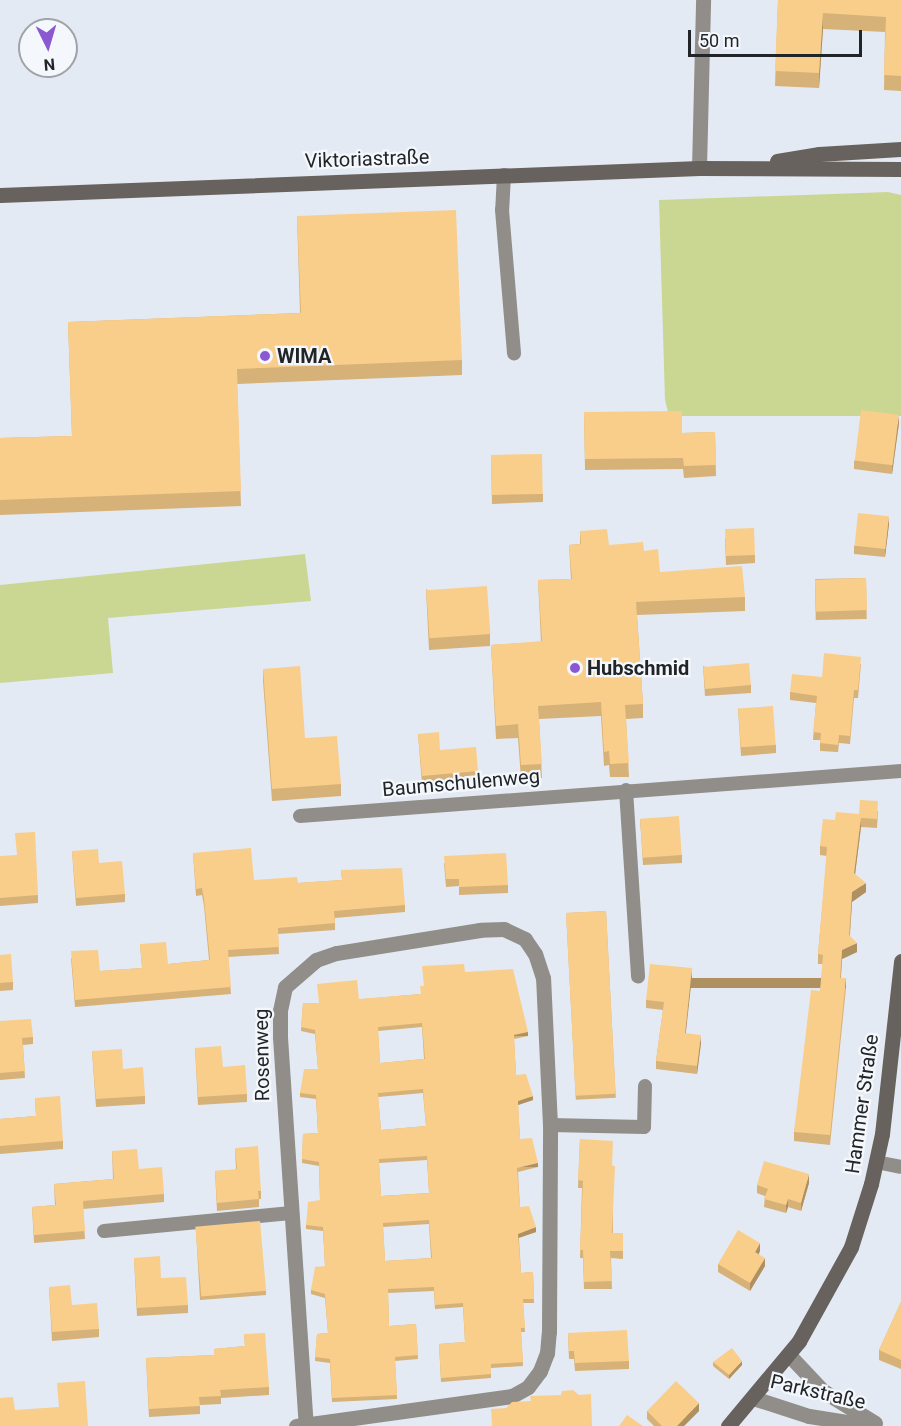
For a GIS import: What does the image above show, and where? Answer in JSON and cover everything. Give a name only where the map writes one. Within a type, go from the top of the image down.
[{"type":"street","points":[[699,168],[703,0]]},
{"type":"street","name":"Viktoriastraße","points":[[736,168],[819,154],[901,148]]},
{"type":"street","name":"Viktoriastraße","points":[[0,195],[699,168],[901,169]]},
{"type":"street","name":"Rosenweg","points":[[504,929],[525,939],[535,954],[543,978],[550,1125],[547,1353],[540,1371],[528,1387],[512,1396],[495,1400],[301,1425],[280,1011],[285,987],[316,960],[336,953],[480,930],[504,929]]},
{"type":"street","name":"Hammer Straße","points":[[728,1426],[789,1355],[850,1247],[882,1134],[901,961]]},
{"type":"street","name":"Parkstraße","points":[[789,1355],[823,1391],[881,1426]]},
{"type":"street","name":"Parkstraße","points":[[753,1398],[809,1416],[873,1426]]},
{"type":"lane","points":[[504,175],[502,210],[514,354]]},
{"type":"lane","name":"Baumschulenweg","points":[[300,816],[901,771]]},
{"type":"lane","points":[[626,790],[638,976]]},
{"type":"lane","points":[[550,1125],[644,1127],[645,1086]]},
{"type":"lane","points":[[876,1161],[901,1167]]},
{"type":"lane","points":[[104,1231],[291,1213]]},
{"type":"green space","points":[[888,192],[901,195],[901,416],[669,416],[665,400],[659,200]]},
{"type":"green space","points":[[305,554],[311,601],[108,618],[113,673],[0,683],[0,585]]},
{"type":"building","points":[[778,0],[901,0],[901,76],[884,75],[886,17],[823,13],[819,73],[775,71]]},
{"type":"building","name":"WIMA","points":[[456,210],[462,360],[237,369],[241,491],[0,500],[0,438],[72,436],[68,322],[301,313],[297,216]]},
{"type":"building","points":[[861,410],[899,415],[893,465],[855,461]]},
{"type":"building","points":[[682,411],[682,433],[715,432],[716,465],[684,466],[683,458],[585,459],[584,412]]},
{"type":"building","points":[[542,454],[543,494],[492,495],[491,455]]},
{"type":"building","points":[[858,513],[889,516],[885,549],[855,546]]},
{"type":"building","points":[[754,528],[755,555],[726,556],[725,529]]},
{"type":"building","points":[[607,529],[609,545],[643,542],[644,551],[658,549],[660,572],[742,566],[745,597],[636,602],[643,704],[625,705],[629,763],[610,764],[609,751],[604,752],[601,702],[538,706],[542,764],[521,765],[518,724],[496,726],[491,645],[542,641],[538,580],[572,579],[569,545],[581,544],[580,531]]},
{"type":"building","points":[[866,578],[867,610],[816,612],[815,580]]},
{"type":"building","points":[[487,586],[490,634],[429,638],[426,590]]},
{"type":"building","points":[[824,653],[861,657],[858,690],[854,690],[850,736],[839,735],[838,745],[820,743],[821,733],[813,732],[817,696],[790,692],[792,674],[822,677]]},
{"type":"building","points":[[749,663],[751,685],[705,689],[703,667]]},
{"type":"building","points":[[300,666],[305,738],[337,736],[341,784],[272,789],[263,669]]},
{"type":"building","points":[[773,706],[776,745],[741,747],[738,708]]},
{"type":"building","points":[[439,732],[440,750],[476,747],[478,771],[422,776],[418,734]]},
{"type":"building","points":[[860,800],[878,801],[877,819],[861,818],[854,873],[866,883],[852,892],[849,935],[857,943],[842,950],[840,978],[846,978],[830,1135],[794,1132],[811,990],[820,991],[823,955],[818,954],[827,847],[820,846],[823,819],[835,820],[836,812],[859,814]]},
{"type":"building","points":[[679,816],[682,855],[643,858],[640,819]]},
{"type":"building","points":[[35,832],[38,895],[0,898],[0,856],[17,855],[15,833]]},
{"type":"building","points":[[251,848],[254,880],[297,877],[298,883],[342,880],[341,870],[402,868],[405,905],[334,911],[335,923],[278,928],[279,947],[228,950],[231,987],[75,1000],[71,951],[98,950],[100,971],[142,968],[140,944],[166,942],[168,964],[210,960],[204,899],[202,888],[196,889],[193,853]]},
{"type":"building","points":[[98,849],[99,863],[122,861],[125,894],[76,898],[72,851]]},
{"type":"building","points":[[506,853],[508,885],[459,887],[459,879],[446,879],[444,856]]},
{"type":"building","points":[[606,911],[616,1094],[576,1096],[566,913]]},
{"type":"building","points":[[11,954],[13,982],[0,983],[0,955]]},
{"type":"building","points":[[464,964],[465,972],[513,969],[528,1032],[514,1035],[516,1075],[526,1074],[533,1096],[518,1101],[520,1139],[532,1138],[538,1163],[517,1168],[520,1207],[529,1206],[536,1227],[518,1234],[521,1273],[533,1272],[534,1299],[523,1299],[525,1328],[521,1328],[523,1362],[491,1364],[491,1374],[441,1378],[439,1344],[465,1342],[463,1303],[435,1305],[434,1287],[388,1289],[389,1326],[416,1324],[418,1355],[395,1357],[397,1395],[332,1398],[330,1359],[315,1357],[317,1334],[328,1333],[325,1294],[311,1290],[315,1267],[325,1266],[323,1227],[306,1225],[308,1202],[320,1200],[319,1162],[302,1159],[303,1134],[318,1133],[316,1095],[300,1093],[304,1069],[318,1069],[315,1030],[301,1027],[303,1003],[319,1003],[317,984],[357,980],[359,999],[421,994],[420,986],[424,986],[422,966]],"holes":[[[422,1023],[425,1059],[380,1063],[378,1027]],[[423,1089],[426,1126],[381,1130],[378,1093]],[[427,1156],[429,1193],[381,1196],[379,1159]],[[429,1220],[432,1258],[385,1261],[383,1223]]]},
{"type":"building","points":[[650,964],[692,968],[685,1033],[701,1035],[697,1066],[656,1061],[664,1002],[646,1000]]},
{"type":"building","points":[[31,1019],[33,1037],[22,1038],[25,1071],[0,1073],[0,1021]]},
{"type":"building","points":[[221,1046],[223,1067],[245,1065],[247,1094],[198,1097],[195,1048]]},
{"type":"building","points":[[122,1049],[123,1069],[143,1067],[145,1096],[96,1099],[92,1051]]},
{"type":"building","points":[[60,1096],[63,1141],[0,1146],[0,1119],[36,1116],[35,1098]]},
{"type":"building","points":[[580,1139],[613,1141],[612,1166],[615,1166],[612,1233],[623,1233],[623,1251],[610,1251],[612,1281],[584,1282],[583,1250],[580,1250],[583,1181],[578,1180]]},
{"type":"building","points":[[258,1146],[261,1191],[258,1191],[259,1199],[217,1203],[215,1171],[237,1169],[235,1148]]},
{"type":"building","points":[[137,1149],[139,1169],[162,1167],[164,1194],[83,1201],[85,1231],[34,1235],[32,1207],[56,1205],[54,1184],[114,1179],[112,1151]]},
{"type":"building","points":[[764,1161],[809,1174],[801,1203],[788,1199],[786,1205],[764,1199],[768,1189],[757,1185]]},
{"type":"building","points":[[260,1221],[266,1291],[201,1296],[195,1227]]},
{"type":"building","points":[[738,1230],[760,1243],[755,1252],[765,1258],[750,1283],[718,1264]]},
{"type":"building","points":[[160,1256],[161,1278],[186,1277],[188,1305],[137,1308],[134,1258]]},
{"type":"building","points":[[70,1285],[72,1305],[97,1303],[99,1329],[52,1332],[49,1287]]},
{"type":"building","points":[[901,1302],[901,1360],[879,1350]]},
{"type":"building","points":[[627,1330],[629,1361],[575,1363],[574,1351],[569,1351],[568,1333]]},
{"type":"building","points":[[265,1333],[269,1387],[220,1390],[221,1396],[199,1397],[200,1406],[149,1409],[146,1358],[214,1355],[214,1349],[245,1346],[244,1334]]},
{"type":"building","points":[[732,1348],[742,1361],[729,1375],[713,1362]]},
{"type":"building","points":[[85,1381],[88,1426],[0,1426],[0,1398],[13,1397],[15,1410],[59,1407],[57,1383]]},
{"type":"building","points":[[676,1381],[699,1403],[677,1426],[662,1426],[647,1411]]},
{"type":"building","points":[[573,1390],[579,1395],[591,1394],[592,1426],[492,1426],[491,1409],[506,1408],[512,1402],[531,1401],[530,1396],[561,1395],[562,1391]]},
{"type":"building","points":[[627,1415],[643,1426],[619,1426]]},
{"type":"place","name":"WIMA","points":[[265,356]]},
{"type":"place","name":"Hubschmid","points":[[575,668]]}]
